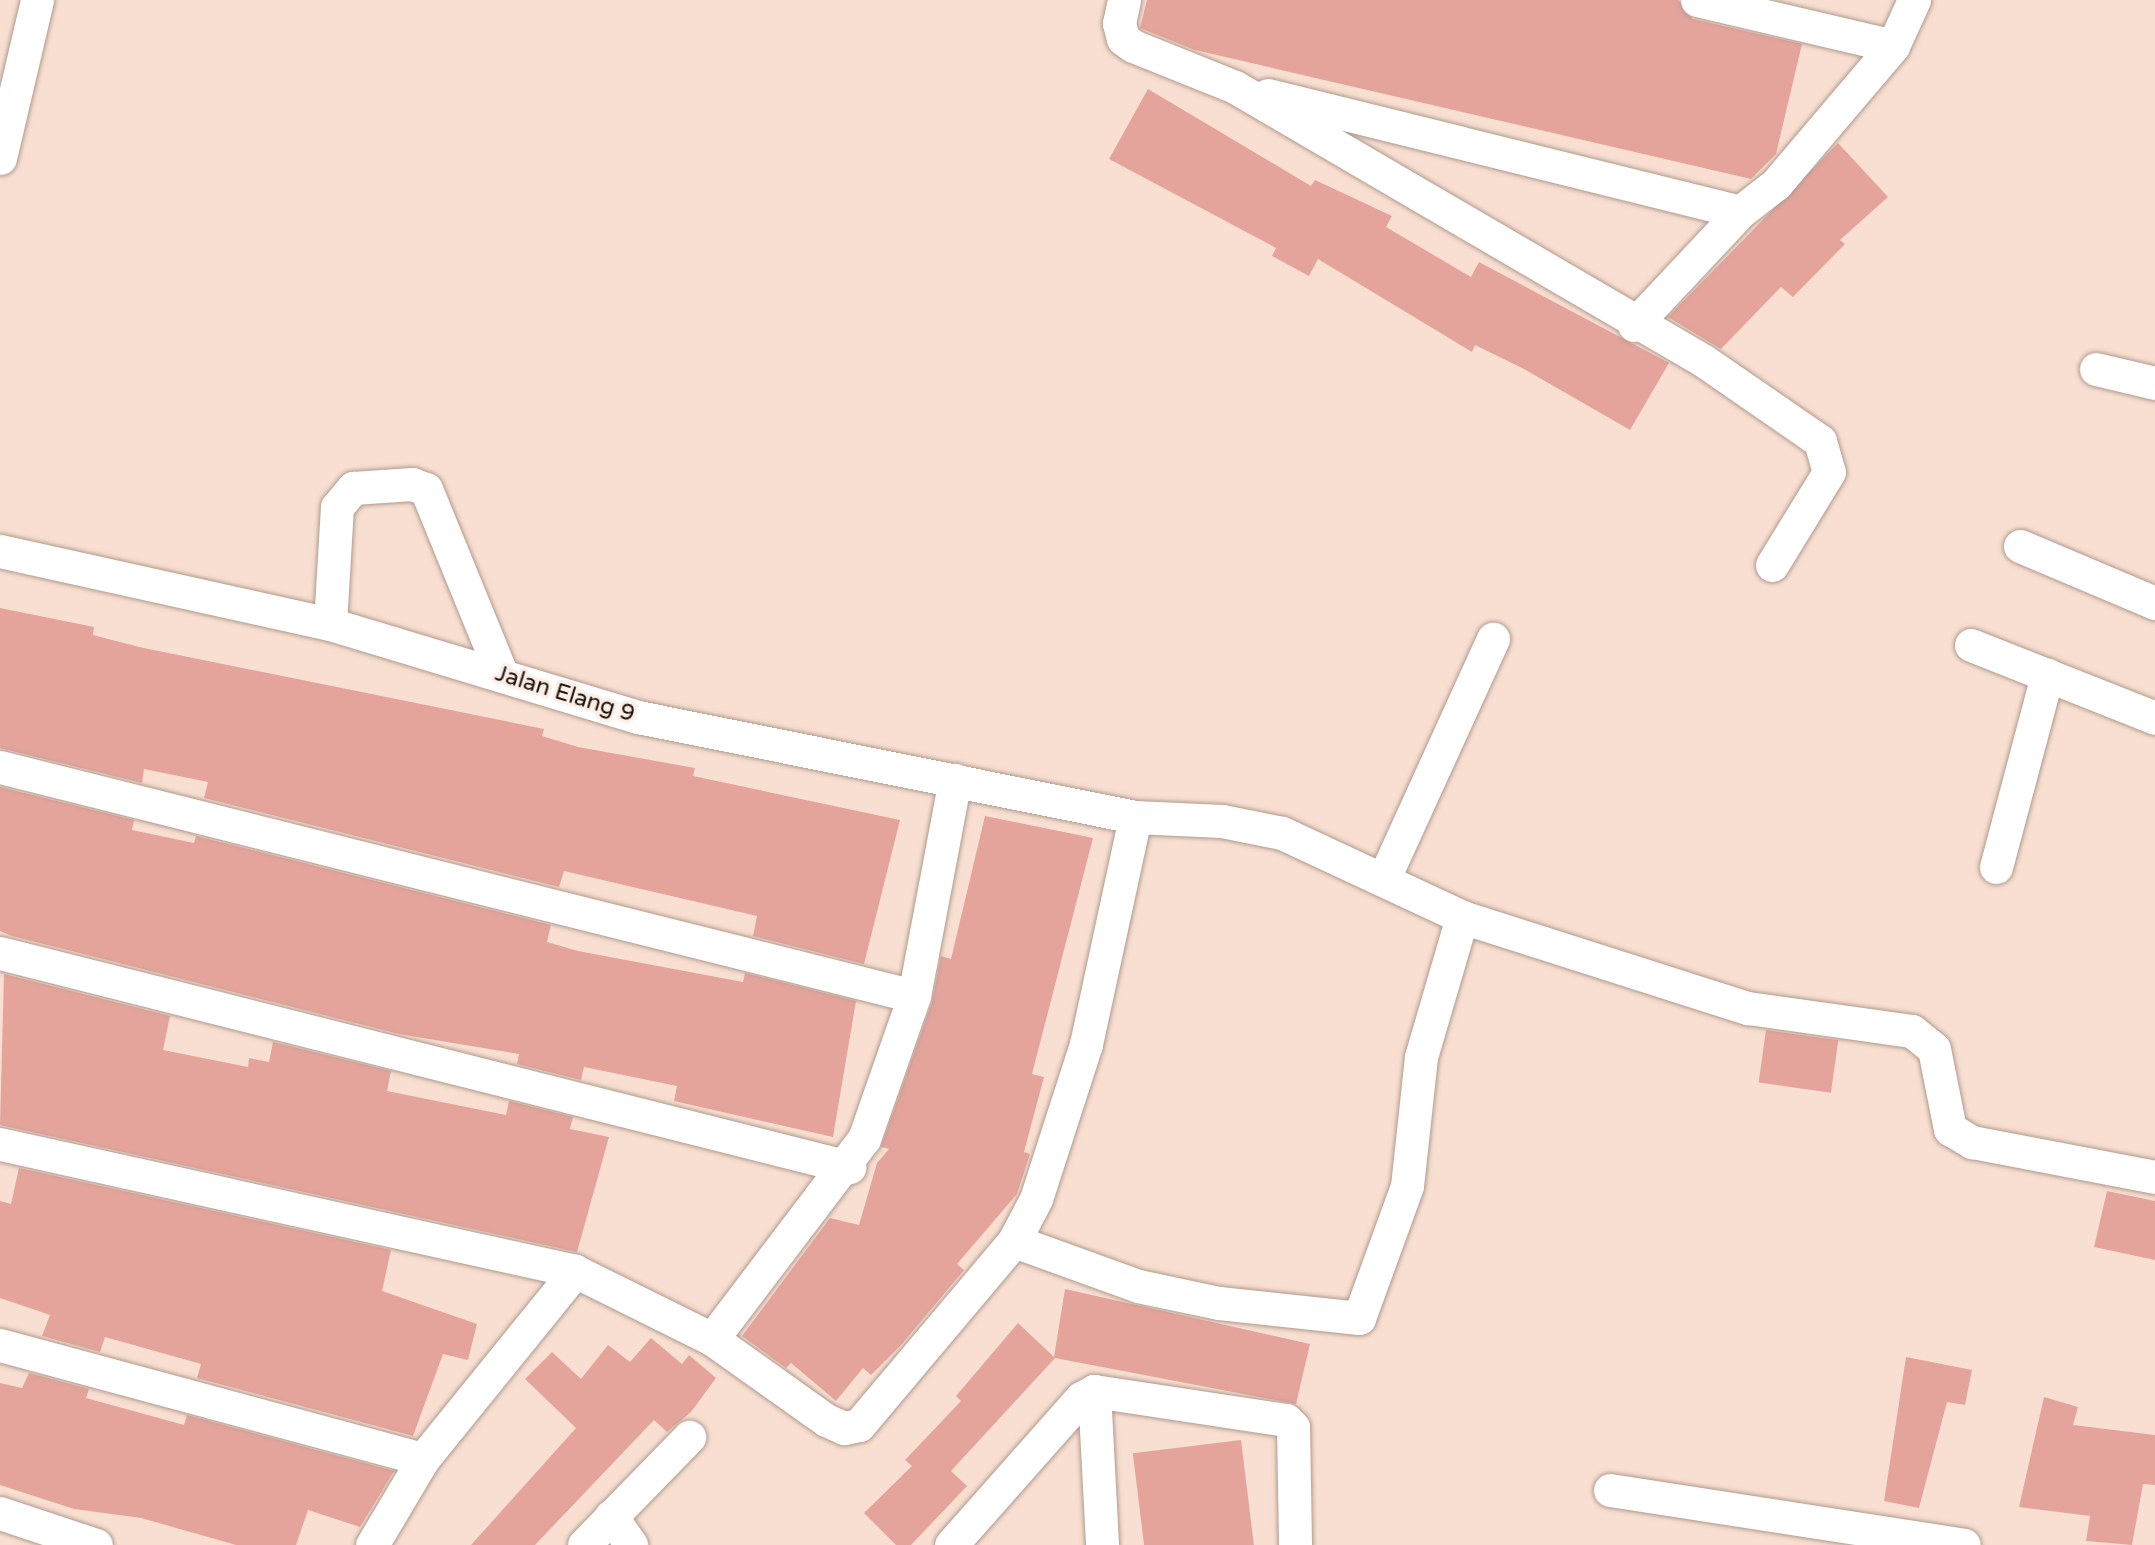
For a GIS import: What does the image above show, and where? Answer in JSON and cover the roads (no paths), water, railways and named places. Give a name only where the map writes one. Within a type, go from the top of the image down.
[{"type":"street","points":[[0,158],[37,0]]},
{"type":"street","points":[[1124,0],[1123,39],[1235,87],[1634,325],[1704,361],[1820,441],[1829,472],[1772,565]]},
{"type":"street","points":[[1697,0],[1893,46]]},
{"type":"street","points":[[1634,325],[1740,212],[1776,184],[1893,46],[1914,0]]},
{"type":"street","points":[[1235,87],[1740,212]]},
{"type":"street","points":[[2096,369],[2155,383]]},
{"type":"street","points":[[330,624],[337,507],[353,488],[412,484],[426,489],[501,673]]},
{"type":"street","points":[[2020,546],[2155,603]]},
{"type":"street","name":"Jalan Elang 9","points":[[0,551],[330,624],[501,673],[638,717],[1135,817],[1222,821],[1282,833],[1384,878],[1462,917],[1748,1008],[1912,1031],[1934,1049],[1950,1129],[1972,1142],[2155,1177]]},
{"type":"street","points":[[1384,878],[1493,639]]},
{"type":"street","points":[[1971,645],[2155,718]]},
{"type":"street","points":[[1996,867],[2047,675]]},
{"type":"street","points":[[0,767],[914,996]]},
{"type":"street","points":[[712,1339],[849,1167],[914,996],[956,780]]},
{"type":"street","points":[[0,1144],[575,1271],[712,1339],[826,1420],[844,1428],[859,1425],[1014,1241],[1036,1199],[1086,1044],[1135,817]]},
{"type":"street","points":[[1014,1241],[1138,1286],[1219,1303],[1359,1318],[1407,1186],[1421,1057],[1462,917]]},
{"type":"street","points":[[0,953],[849,1167]]},
{"type":"street","points":[[372,1545],[423,1459],[575,1271]]},
{"type":"street","points":[[0,1345],[423,1459]]},
{"type":"street","points":[[1094,1391],[1102,1545]]},
{"type":"street","points":[[951,1545],[1081,1398],[1094,1391],[1286,1420],[1293,1427],[1295,1545]]},
{"type":"street","points":[[584,1545],[689,1437]]},
{"type":"street","points":[[1610,1490],[1964,1545]]},
{"type":"street","points":[[0,1513],[96,1545]]},
{"type":"street","points":[[611,1516],[631,1545]]}]
